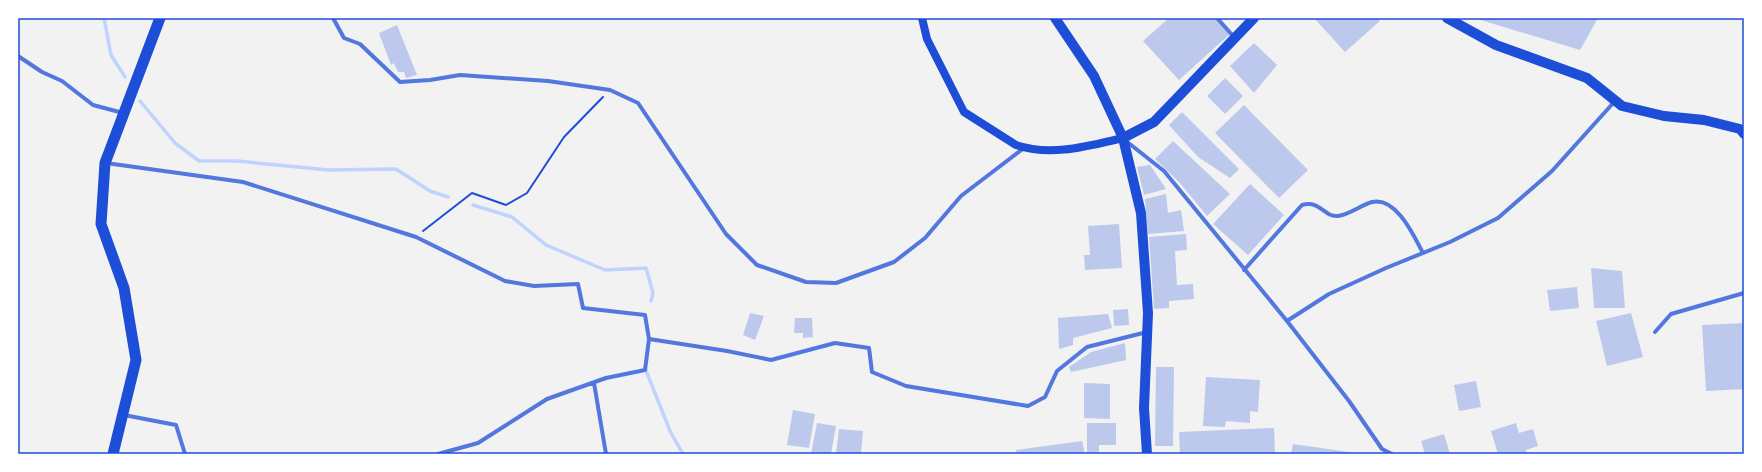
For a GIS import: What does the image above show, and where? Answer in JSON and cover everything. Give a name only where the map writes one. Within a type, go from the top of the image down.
[{"type":"highway","points":[[113,454],[136,360],[124,288],[101,224],[105,163],[160,18]]},
{"type":"main road","points":[[922,18],[927,39],[964,112],[1016,145],[1025,148],[1059,151],[1123,138],[1154,122],[1234,37],[1254,18]]},
{"type":"main road","points":[[1055,18],[1094,76],[1123,138],[1141,213],[1148,313],[1144,408],[1147,454]]},
{"type":"main road","points":[[1447,18],[1496,45],[1587,78],[1622,106],[1664,116],[1704,120],[1740,129],[1744,134]]},
{"type":"street","points":[[333,18],[344,38],[360,44],[400,82],[430,80],[460,75],[548,81],[610,90],[638,103],[726,234],[757,265],[806,282],[836,283],[894,262],[925,238],[961,196],[1025,148]]},
{"type":"street","points":[[1217,18],[1234,37]]},
{"type":"street","points":[[18,56],[42,72],[62,81],[93,105],[124,114]]},
{"type":"street","points":[[1287,321],[1329,294],[1498,218],[1552,170],[1615,100]]},
{"type":"street","points":[[1123,138],[1164,171],[1287,321],[1349,401],[1382,449],[1392,454]]},
{"type":"street","points":[[105,163],[243,182],[416,237],[505,281],[534,286],[578,284],[583,308],[645,315],[649,339],[645,370],[594,383],[547,399],[478,443],[438,454]]},
{"type":"street","points":[[1244,270],[1302,205],[1309,203],[1319,206],[1331,216],[1339,216],[1373,202],[1383,202],[1395,210],[1410,227],[1423,253]]},
{"type":"street","points":[[1655,332],[1671,314],[1744,293]]},
{"type":"street","points":[[649,339],[771,360],[835,343],[869,348],[872,372],[906,386],[1028,406],[1045,398],[1057,371],[1087,347],[1147,332]]},
{"type":"street","points":[[594,383],[606,454]]},
{"type":"street","points":[[122,415],[176,425],[185,454]]},
{"type":"path","points":[[416,237],[472,193],[506,205],[527,193],[564,137],[610,90]]},
{"type":"building","points":[[1169,18],[1216,18],[1230,34],[1179,80],[1143,41]]},
{"type":"building","points":[[1314,18],[1377,18],[1380,21],[1345,52]]},
{"type":"building","points":[[1474,18],[1598,18],[1580,50]]},
{"type":"building","points":[[397,25],[417,75],[406,78],[404,72],[398,72],[394,63],[391,65],[379,33]]},
{"type":"building","points":[[1254,43],[1277,65],[1254,93],[1230,66]]},
{"type":"building","points":[[1225,78],[1243,96],[1225,114],[1207,96]]},
{"type":"building","points":[[1244,105],[1308,170],[1279,198],[1215,133]]},
{"type":"building","points":[[1182,112],[1239,169],[1230,178],[1198,157],[1169,125]]},
{"type":"building","points":[[1173,141],[1230,194],[1207,216],[1180,183],[1155,159]]},
{"type":"building","points":[[1150,165],[1166,189],[1144,195],[1137,167]]},
{"type":"building","points":[[1250,184],[1284,215],[1248,255],[1213,224]]},
{"type":"building","points":[[1166,194],[1168,213],[1181,210],[1184,231],[1148,234],[1145,199]]},
{"type":"building","points":[[1119,224],[1122,268],[1085,270],[1084,255],[1090,255],[1088,226]]},
{"type":"building","points":[[1186,234],[1187,250],[1175,251],[1177,285],[1193,284],[1194,299],[1169,301],[1169,308],[1154,309],[1149,237]]},
{"type":"building","points":[[1591,268],[1622,271],[1625,308],[1594,308]]},
{"type":"building","points":[[1577,287],[1579,308],[1550,311],[1547,290]]},
{"type":"building","points":[[1128,309],[1129,325],[1114,326],[1113,310]]},
{"type":"building","points":[[750,313],[764,316],[755,340],[743,335]]},
{"type":"building","points":[[1631,313],[1643,357],[1607,366],[1596,321]]},
{"type":"building","points":[[1108,314],[1112,328],[1073,338],[1073,345],[1059,349],[1058,318]]},
{"type":"building","points":[[795,318],[812,318],[813,337],[803,338],[803,333],[794,333]]},
{"type":"building","points":[[1744,323],[1744,389],[1706,391],[1702,325]]},
{"type":"building","points":[[1125,343],[1126,360],[1071,372],[1069,367],[1091,352]]},
{"type":"building","points":[[1156,367],[1174,367],[1173,446],[1155,446]]},
{"type":"building","points":[[1206,377],[1260,380],[1258,412],[1250,411],[1250,423],[1226,421],[1225,427],[1203,426]]},
{"type":"building","points":[[1476,381],[1481,407],[1459,411],[1454,385]]},
{"type":"building","points":[[1084,383],[1110,384],[1110,419],[1084,418]]},
{"type":"building","points":[[793,410],[815,414],[809,448],[787,445]]},
{"type":"building","points":[[817,423],[836,426],[831,454],[811,454]]},
{"type":"building","points":[[1087,423],[1116,423],[1116,445],[1099,445],[1099,453],[1087,453]]},
{"type":"building","points":[[1516,423],[1519,433],[1533,429],[1538,446],[1526,450],[1527,454],[1498,454],[1491,431]]},
{"type":"building","points":[[1274,428],[1275,454],[1180,454],[1179,432]]},
{"type":"building","points":[[839,429],[863,431],[861,454],[836,454]]},
{"type":"building","points":[[1444,434],[1450,454],[1425,454],[1421,441]]},
{"type":"building","points":[[1082,441],[1085,454],[1017,454],[1016,450]]},
{"type":"building","points":[[1293,444],[1356,453],[1356,454],[1291,454]]},
{"type":"waterway","points":[[104,18],[111,55],[125,77]]},
{"type":"waterway","points":[[140,101],[175,143],[199,161],[237,161],[329,170],[396,169],[430,191],[448,197]]},
{"type":"waterway","points":[[473,205],[512,217],[546,245],[605,270],[646,268],[653,293],[651,301]]},
{"type":"waterway","points":[[645,368],[670,431],[683,454]]}]
